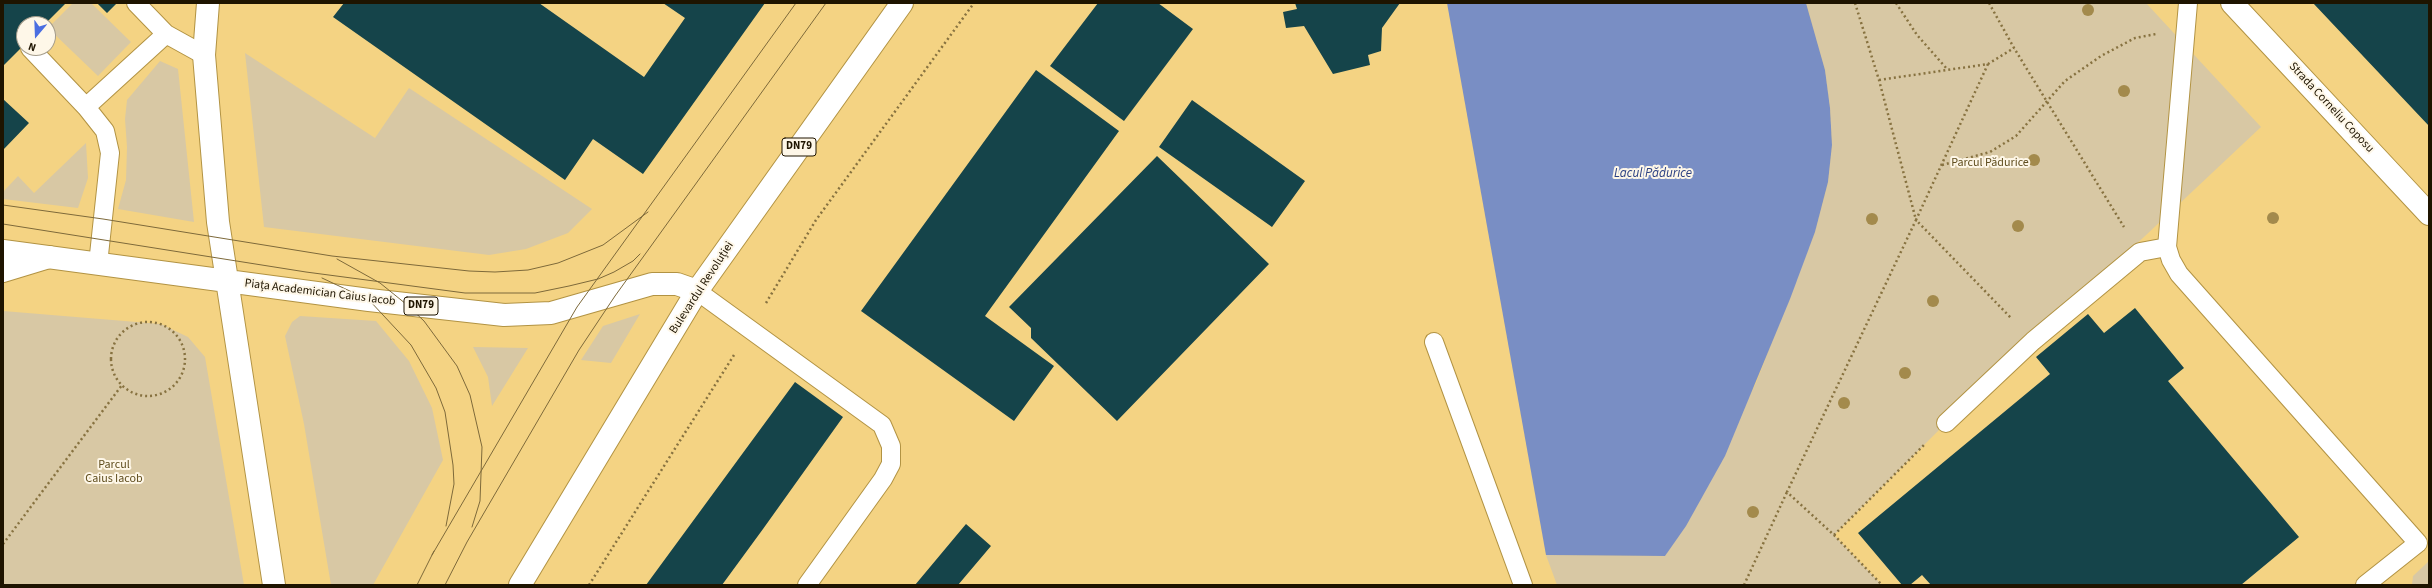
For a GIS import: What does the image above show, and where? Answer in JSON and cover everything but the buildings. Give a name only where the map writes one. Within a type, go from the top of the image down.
[{"type":"main road","name":"Piața Academician Caius Iacob","points":[[208,3],[204,55],[218,215],[226,281],[274,585]]},
{"type":"main road","name":"Bulevardul Revoluției","points":[[520,585],[697,291],[902,3]]},
{"type":"main road","name":"Strada Corneliu Coposu","points":[[2232,3],[2429,214]]},
{"type":"main road","name":"Piața Academician Caius Iacob","points":[[3,251],[226,281],[504,315],[551,313],[652,284],[677,284],[697,291]]},
{"type":"main road","points":[[3,271],[49,257]]},
{"type":"lane","points":[[136,3],[166,34],[204,55]]},
{"type":"lane","points":[[2188,3],[2167,247],[2179,274],[2418,543],[2364,585]]},
{"type":"lane","points":[[86,107],[166,34]]},
{"type":"lane","points":[[38,56],[86,107],[105,131],[110,153],[98,264]]},
{"type":"lane","points":[[1946,422],[2033,341],[2140,252],[2167,247]]},
{"type":"lane","points":[[697,291],[882,425],[891,446],[891,464],[883,479],[807,585]]},
{"type":"lane","points":[[1434,342],[1523,585]]},
{"type":"path","points":[[589,585],[750,329],[816,220],[974,3]]},
{"type":"path","points":[[1896,3],[1917,35],[1947,69]]},
{"type":"path","points":[[1989,3],[2014,48],[2140,252]]},
{"type":"path","points":[[1857,4],[1916,220],[2033,341]]},
{"type":"path","points":[[1942,165],[1990,152],[2016,136],[2065,81],[2101,56],[2135,38],[2186,29]]},
{"type":"path","points":[[1879,80],[1988,64],[2014,48]]},
{"type":"path","points":[[1744,585],[1988,64]]},
{"type":"path","points":[[149,322],[161,324],[172,330],[180,340],[185,363],[175,384],[155,395],[132,392],[122,385],[115,375],[111,364],[112,350],[121,334],[136,324],[149,322]]},
{"type":"path","points":[[3,544],[122,385]]},
{"type":"path","points":[[1834,535],[1946,422]]},
{"type":"path","points":[[1787,492],[1834,535],[1882,585]]},
{"type":"green space","points":[[73,3],[91,3],[131,42],[98,76],[56,36],[56,20]]},
{"type":"green space","name":"Parcul Pădurice","points":[[1806,3],[2146,3],[2261,127],[1946,423],[1834,535],[1882,585],[1557,585],[1546,555],[1665,556],[1756,383],[1815,232],[1828,182],[1832,145],[1830,108],[1825,70]]},
{"type":"green space","points":[[245,53],[375,138],[409,88],[592,209],[568,233],[526,249],[489,255],[264,227]]},
{"type":"green space","points":[[160,61],[178,69],[194,222],[118,209],[126,180],[127,147],[125,119],[127,100]]},
{"type":"green space","points":[[86,143],[88,178],[78,208],[3,199],[3,192],[18,176],[34,193]]},
{"type":"green space","name":"Parcul Caius Iacob","points":[[3,311],[161,324],[188,337],[205,357],[244,585],[3,585]]},
{"type":"green space","points":[[640,314],[611,363],[581,360],[603,326]]},
{"type":"green space","points":[[300,316],[376,321],[409,361],[432,408],[443,460],[373,585],[331,585],[304,424],[285,336],[292,322]]},
{"type":"green space","points":[[473,347],[528,348],[492,406],[488,377]]},
{"type":"green space","points":[[2429,561],[2429,585],[2412,585],[2413,576]]},
{"type":"water","name":"Lacul Pădurice","points":[[1447,3],[1806,3],[1825,70],[1830,108],[1832,145],[1828,182],[1815,232],[1790,299],[1725,456],[1686,526],[1665,556],[1546,555]]},
{"type":"tram line","points":[[432,555],[577,307],[796,3]]},
{"type":"tram line","points":[[445,585],[467,542],[579,350],[615,296],[826,3]]},
{"type":"tram line","points":[[3,205],[103,219],[332,256],[469,271],[495,272],[528,270],[558,263],[603,245],[648,212]]},
{"type":"tram line","points":[[3,224],[306,272],[465,293],[535,293],[569,286],[598,279],[614,272],[633,261],[640,254]]},
{"type":"tram line","points":[[337,259],[380,283],[406,304],[424,321],[457,366],[470,395],[482,447],[480,501],[472,527]]},
{"type":"tram line","points":[[322,278],[369,300],[411,345],[436,388],[445,412],[453,465],[454,484],[446,526]]},
{"type":"tram line","points":[[417,585],[434,551]]}]
